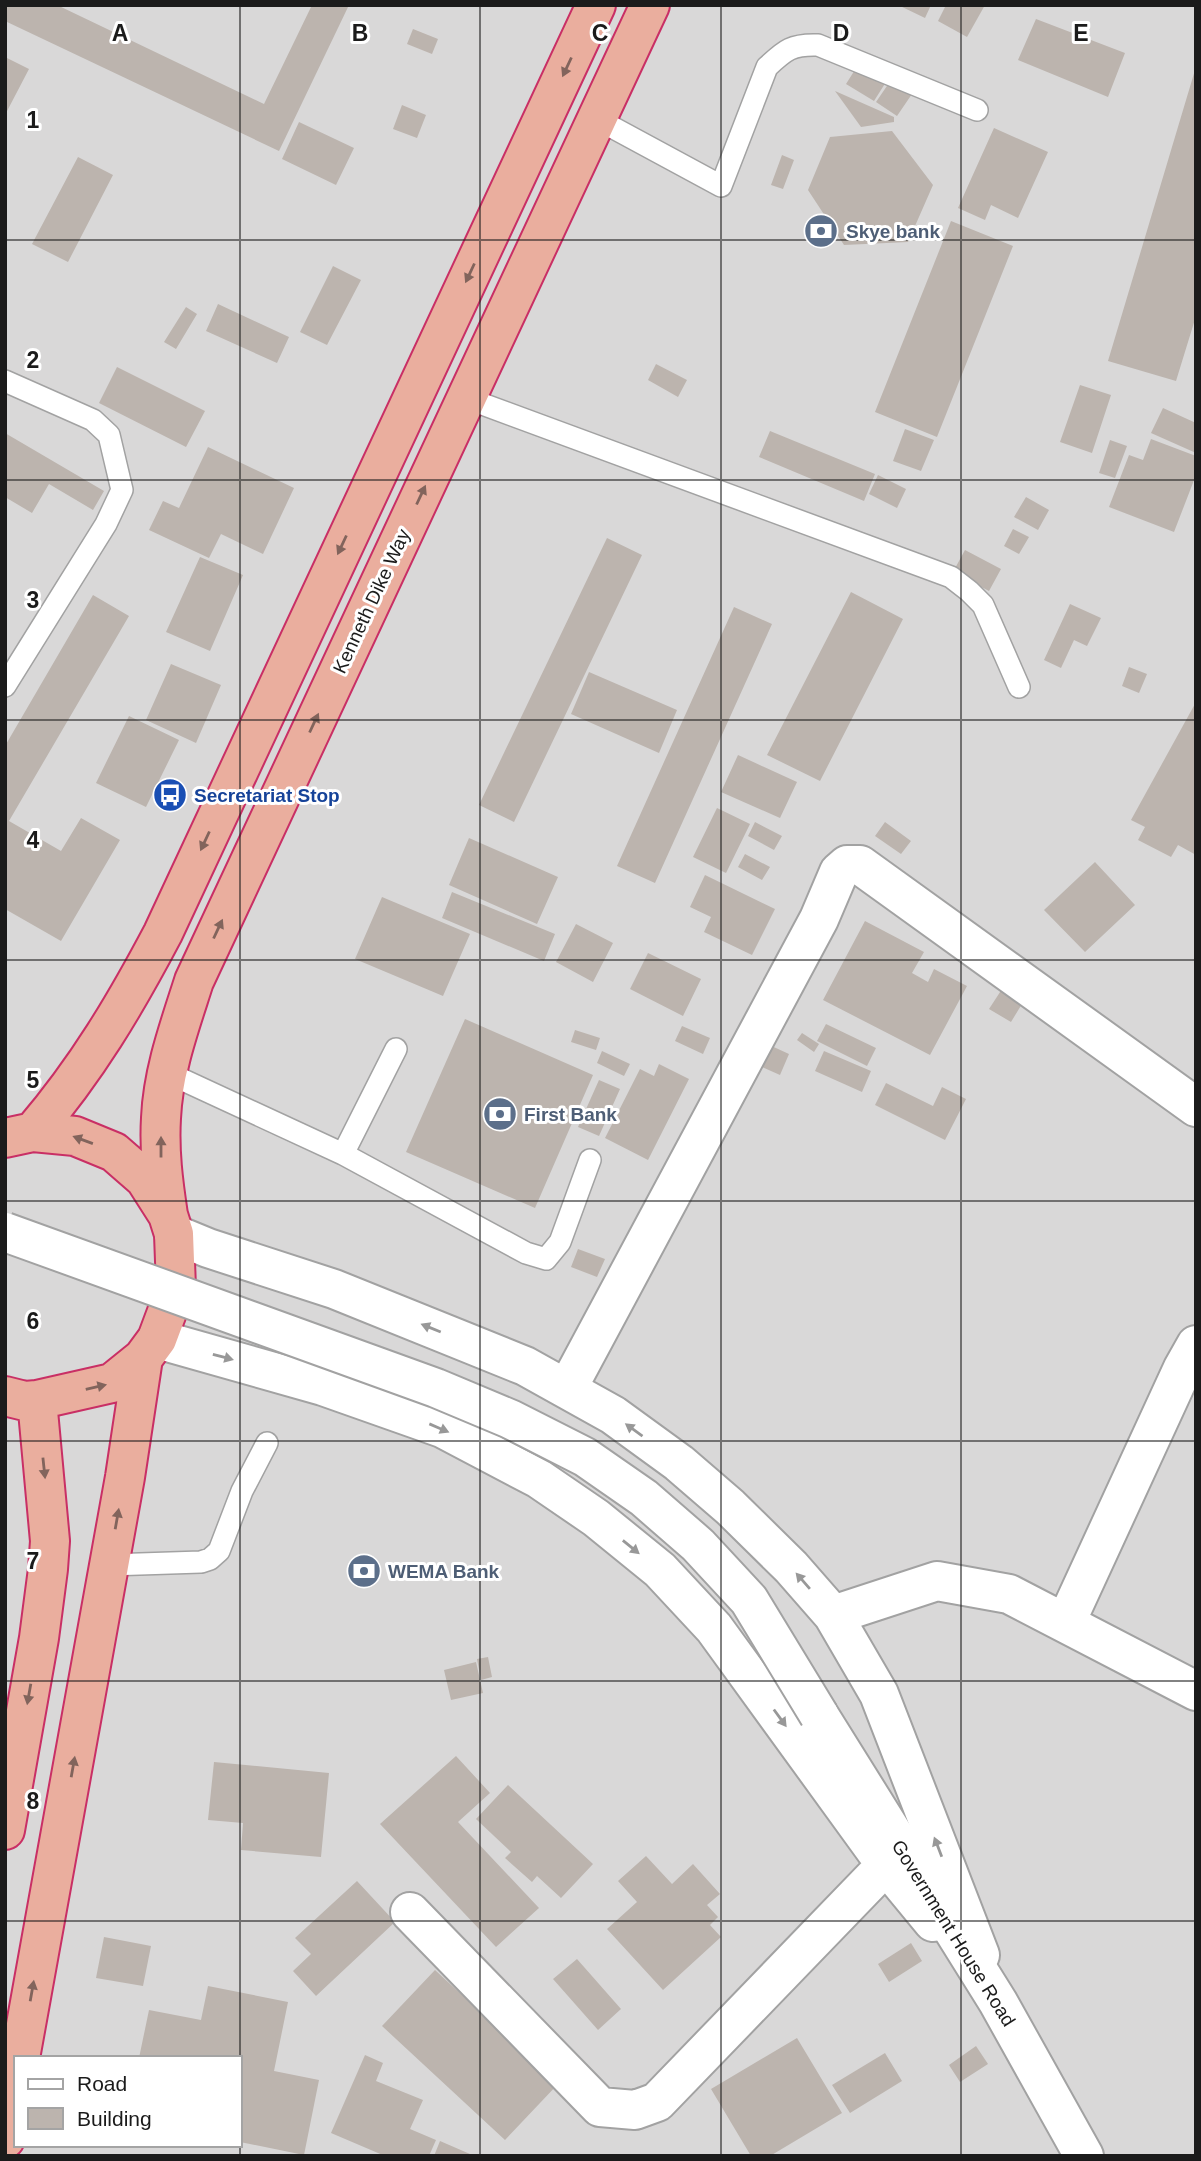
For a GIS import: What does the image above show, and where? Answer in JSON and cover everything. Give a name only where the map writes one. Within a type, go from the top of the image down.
[{"type":"highway","points":[[13,1136],[92,1057],[126,1002],[163,933],[596,5]]},
{"type":"highway","name":"Kenneth Dike Way","points":[[20,2056],[150,1348],[176,1288],[171,1224],[161,1166],[161,1116],[167,1073],[180,1024],[194,981],[650,5]]},
{"type":"highway","points":[[13,1136],[75,1136],[114,1152],[145,1179],[171,1224]]},
{"type":"highway","points":[[5,1829],[39,1638],[50,1541],[21,1398],[111,1383],[150,1348]]},
{"type":"highway","points":[[5,2139],[14,2092]]},
{"type":"street","points":[[567,1389],[819,919],[839,872],[847,865],[860,865],[1196,1107]]},
{"type":"street","points":[[171,1224],[208,1248],[334,1289],[525,1366],[613,1415],[679,1463],[730,1507],[791,1567],[833,1615],[879,1694],[998,2002]]},
{"type":"street","name":"Government House Road","points":[[5,1232],[436,1388],[510,1419],[585,1457],[644,1498],[698,1545],[749,1600],[998,2002],[1084,2156]]},
{"type":"street","points":[[1066,1622],[1196,1345]]},
{"type":"street","points":[[150,1348],[323,1386],[442,1428],[539,1479],[596,1518],[660,1570],[714,1628],[886,1865],[998,2002]]},
{"type":"street","points":[[833,1615],[937,1581],[1009,1594],[1196,1691]]},
{"type":"street","points":[[410,1912],[600,2107],[635,2110],[657,2102],[886,1865]]},
{"type":"lane","points":[[597,120],[721,186],[767,67],[781,54],[800,44],[818,45],[977,110]]},
{"type":"lane","points":[[5,381],[93,420],[109,435],[122,490],[106,524],[5,686]]},
{"type":"lane","points":[[466,398],[951,577],[983,605],[1019,687]]},
{"type":"lane","points":[[343,1154],[396,1049]]},
{"type":"lane","points":[[167,1073],[343,1154],[526,1253],[546,1259],[560,1242],[590,1160]]},
{"type":"lane","points":[[109,1565],[201,1562],[210,1559],[219,1551],[242,1491],[267,1443]]},
{"type":"shaded area","points":[[5,5],[1196,5],[1196,2156],[5,2156]]},
{"type":"building","points":[[5,5],[57,5],[264,104],[312,5],[349,5],[279,151],[5,21]]},
{"type":"building","points":[[898,5],[931,5],[925,18]]},
{"type":"building","points":[[946,5],[985,5],[967,37],[938,21]]},
{"type":"building","points":[[1036,19],[1125,53],[1108,97],[1018,60]]},
{"type":"building","points":[[413,29],[438,39],[432,54],[407,44]]},
{"type":"building","points":[[5,57],[29,69],[5,115]]},
{"type":"building","points":[[858,65],[886,82],[874,101],[846,84]]},
{"type":"building","points":[[1195,70],[1196,316],[1176,381],[1108,361]]},
{"type":"building","points":[[891,80],[912,94],[897,116],[876,102]]},
{"type":"building","points":[[835,91],[894,117],[894,122],[861,127]]},
{"type":"building","points":[[402,105],[426,115],[417,138],[393,129]]},
{"type":"building","points":[[299,122],[354,148],[336,185],[282,159]]},
{"type":"building","points":[[994,128],[1048,152],[1018,218],[991,205],[985,220],[958,208]]},
{"type":"building","points":[[892,131],[933,185],[908,242],[844,245],[808,190],[830,137]]},
{"type":"building","points":[[782,155],[794,160],[783,189],[771,185]]},
{"type":"building","points":[[78,157],[113,175],[68,262],[32,244]]},
{"type":"building","points":[[951,221],[1013,246],[937,437],[875,412]]},
{"type":"building","points":[[333,266],[361,280],[327,345],[300,332]]},
{"type":"building","points":[[218,304],[289,337],[277,363],[206,331]]},
{"type":"building","points":[[186,307],[197,314],[176,349],[164,342]]},
{"type":"building","points":[[656,364],[687,380],[678,397],[648,380]]},
{"type":"building","points":[[117,367],[205,411],[186,447],[99,403]]},
{"type":"building","points":[[1080,385],[1111,395],[1092,453],[1060,442]]},
{"type":"building","points":[[1163,408],[1196,423],[1196,453],[1151,433]]},
{"type":"building","points":[[905,429],[934,440],[921,471],[893,461]]},
{"type":"building","points":[[770,431],[875,474],[864,501],[759,457]]},
{"type":"building","points":[[5,433],[104,491],[93,510],[49,484],[32,513],[5,497]]},
{"type":"building","points":[[1151,439],[1196,456],[1196,475],[1174,532],[1109,507],[1129,455],[1143,460]]},
{"type":"building","points":[[1110,440],[1127,446],[1115,478],[1099,473]]},
{"type":"building","points":[[208,447],[294,488],[263,554],[221,534],[209,558],[149,530],[163,501],[179,508]]},
{"type":"building","points":[[878,475],[906,489],[897,508],[869,494]]},
{"type":"building","points":[[1026,497],[1049,510],[1038,530],[1014,517]]},
{"type":"building","points":[[1013,529],[1029,537],[1019,554],[1004,546]]},
{"type":"building","points":[[607,538],[642,555],[514,822],[479,805]]},
{"type":"building","points":[[965,550],[1001,569],[989,591],[953,572]]},
{"type":"building","points":[[200,557],[243,575],[210,651],[166,632]]},
{"type":"building","points":[[851,592],[903,619],[820,781],[767,755]]},
{"type":"building","points":[[93,595],[129,616],[9,821],[61,851],[81,818],[120,840],[61,941],[5,909],[5,746]]},
{"type":"building","points":[[1070,604],[1101,618],[1087,646],[1074,640],[1061,668],[1044,660]]},
{"type":"building","points":[[734,607],[772,624],[655,883],[617,866]]},
{"type":"building","points":[[171,664],[221,685],[196,743],[146,720]]},
{"type":"building","points":[[1129,667],[1147,674],[1139,693],[1122,686]]},
{"type":"building","points":[[589,672],[677,710],[659,753],[571,714]]},
{"type":"building","points":[[1196,702],[1196,855],[1178,845],[1171,857],[1138,840],[1145,827],[1131,820]]},
{"type":"building","points":[[129,716],[179,740],[146,807],[96,783]]},
{"type":"building","points":[[738,755],[797,782],[780,818],[721,792]]},
{"type":"building","points":[[717,808],[750,824],[726,873],[693,857]]},
{"type":"building","points":[[755,822],[782,836],[774,850],[748,836]]},
{"type":"building","points":[[885,822],[911,841],[901,854],[875,836]]},
{"type":"building","points":[[469,838],[558,877],[537,924],[449,885]]},
{"type":"building","points":[[745,854],[770,867],[762,880],[738,867]]},
{"type":"building","points":[[1095,862],[1135,905],[1085,952],[1044,910]]},
{"type":"building","points":[[705,875],[775,909],[752,955],[704,932],[711,917],[690,907]]},
{"type":"building","points":[[452,892],[555,934],[544,961],[442,918]]},
{"type":"building","points":[[382,897],[470,934],[443,996],[355,959]]},
{"type":"building","points":[[865,921],[924,952],[912,973],[928,982],[934,969],[967,986],[930,1055],[823,1000]]},
{"type":"building","points":[[576,924],[613,943],[593,982],[556,962]]},
{"type":"building","points":[[648,953],[701,979],[683,1016],[630,989]]},
{"type":"building","points":[[1004,986],[1025,999],[1011,1022],[989,1009]]},
{"type":"building","name":"First Bank","points":[[465,1019],[593,1075],[535,1208],[406,1152]]},
{"type":"building","points":[[826,1024],[876,1048],[867,1066],[817,1041]]},
{"type":"building","points":[[682,1026],[710,1038],[703,1054],[675,1041]]},
{"type":"building","points":[[575,1030],[600,1038],[596,1050],[571,1042]]},
{"type":"building","points":[[802,1033],[819,1044],[814,1052],[797,1040]]},
{"type":"building","points":[[765,1043],[789,1054],[780,1075],[755,1064]]},
{"type":"building","points":[[602,1051],[630,1064],[624,1076],[597,1063]]},
{"type":"building","points":[[824,1051],[871,1071],[862,1092],[815,1071]]},
{"type":"building","points":[[659,1064],[689,1079],[648,1160],[605,1138],[640,1069],[654,1076]]},
{"type":"building","points":[[599,1080],[620,1089],[599,1136],[578,1127]]},
{"type":"building","points":[[886,1083],[933,1106],[942,1087],[966,1099],[945,1140],[875,1105]]},
{"type":"building","points":[[578,1249],[605,1259],[597,1277],[571,1267]]},
{"type":"building","points":[[488,1657],[492,1677],[481,1680],[477,1659]]},
{"type":"building","points":[[476,1662],[483,1693],[451,1700],[444,1670]]},
{"type":"building","points":[[456,1756],[490,1793],[458,1822],[539,1908],[496,1947],[380,1824]]},
{"type":"building","points":[[214,1762],[329,1773],[321,1857],[241,1850],[243,1823],[208,1820]]},
{"type":"building","points":[[508,1785],[593,1864],[561,1898],[537,1876],[532,1882],[505,1858],[511,1852],[476,1819]]},
{"type":"building","points":[[646,1856],[672,1884],[693,1864],[720,1894],[707,1905],[718,1917],[710,1925],[721,1937],[663,1990],[607,1929],[637,1902],[618,1881]]},
{"type":"building","points":[[357,1881],[395,1922],[316,1996],[293,1971],[311,1954],[295,1938]]},
{"type":"building","points":[[104,1937],[151,1946],[143,1986],[96,1978]]},
{"type":"building","points":[[911,1943],[922,1961],[889,1982],[878,1964]]},
{"type":"building","points":[[577,1959],[621,2009],[598,2030],[553,1979]]},
{"type":"building","points":[[435,1970],[558,2084],[505,2140],[382,2026]]},
{"type":"building","points":[[208,1986],[288,2002],[274,2071],[319,2080],[304,2155],[242,2142],[242,2056],[139,2056],[149,2010],[201,2020]]},
{"type":"building","points":[[797,2038],[842,2113],[770,2156],[751,2156],[711,2089]]},
{"type":"building","points":[[976,2046],[988,2064],[960,2082],[949,2065]]},
{"type":"building","points":[[885,2053],[902,2081],[850,2113],[832,2085]]},
{"type":"building","points":[[365,2055],[383,2063],[376,2081],[423,2100],[410,2129],[436,2140],[429,2156],[385,2156],[331,2133]]},
{"type":"building","points":[[440,2141],[470,2154],[470,2156],[434,2156]]},
{"type":"place","name":"Skye bank","points":[[821,231]]},
{"type":"place","name":"Secretariat Stop","points":[[170,795]]},
{"type":"place","name":"First Bank","points":[[500,1114]]},
{"type":"place","name":"WEMA Bank","points":[[364,1571]]}]
